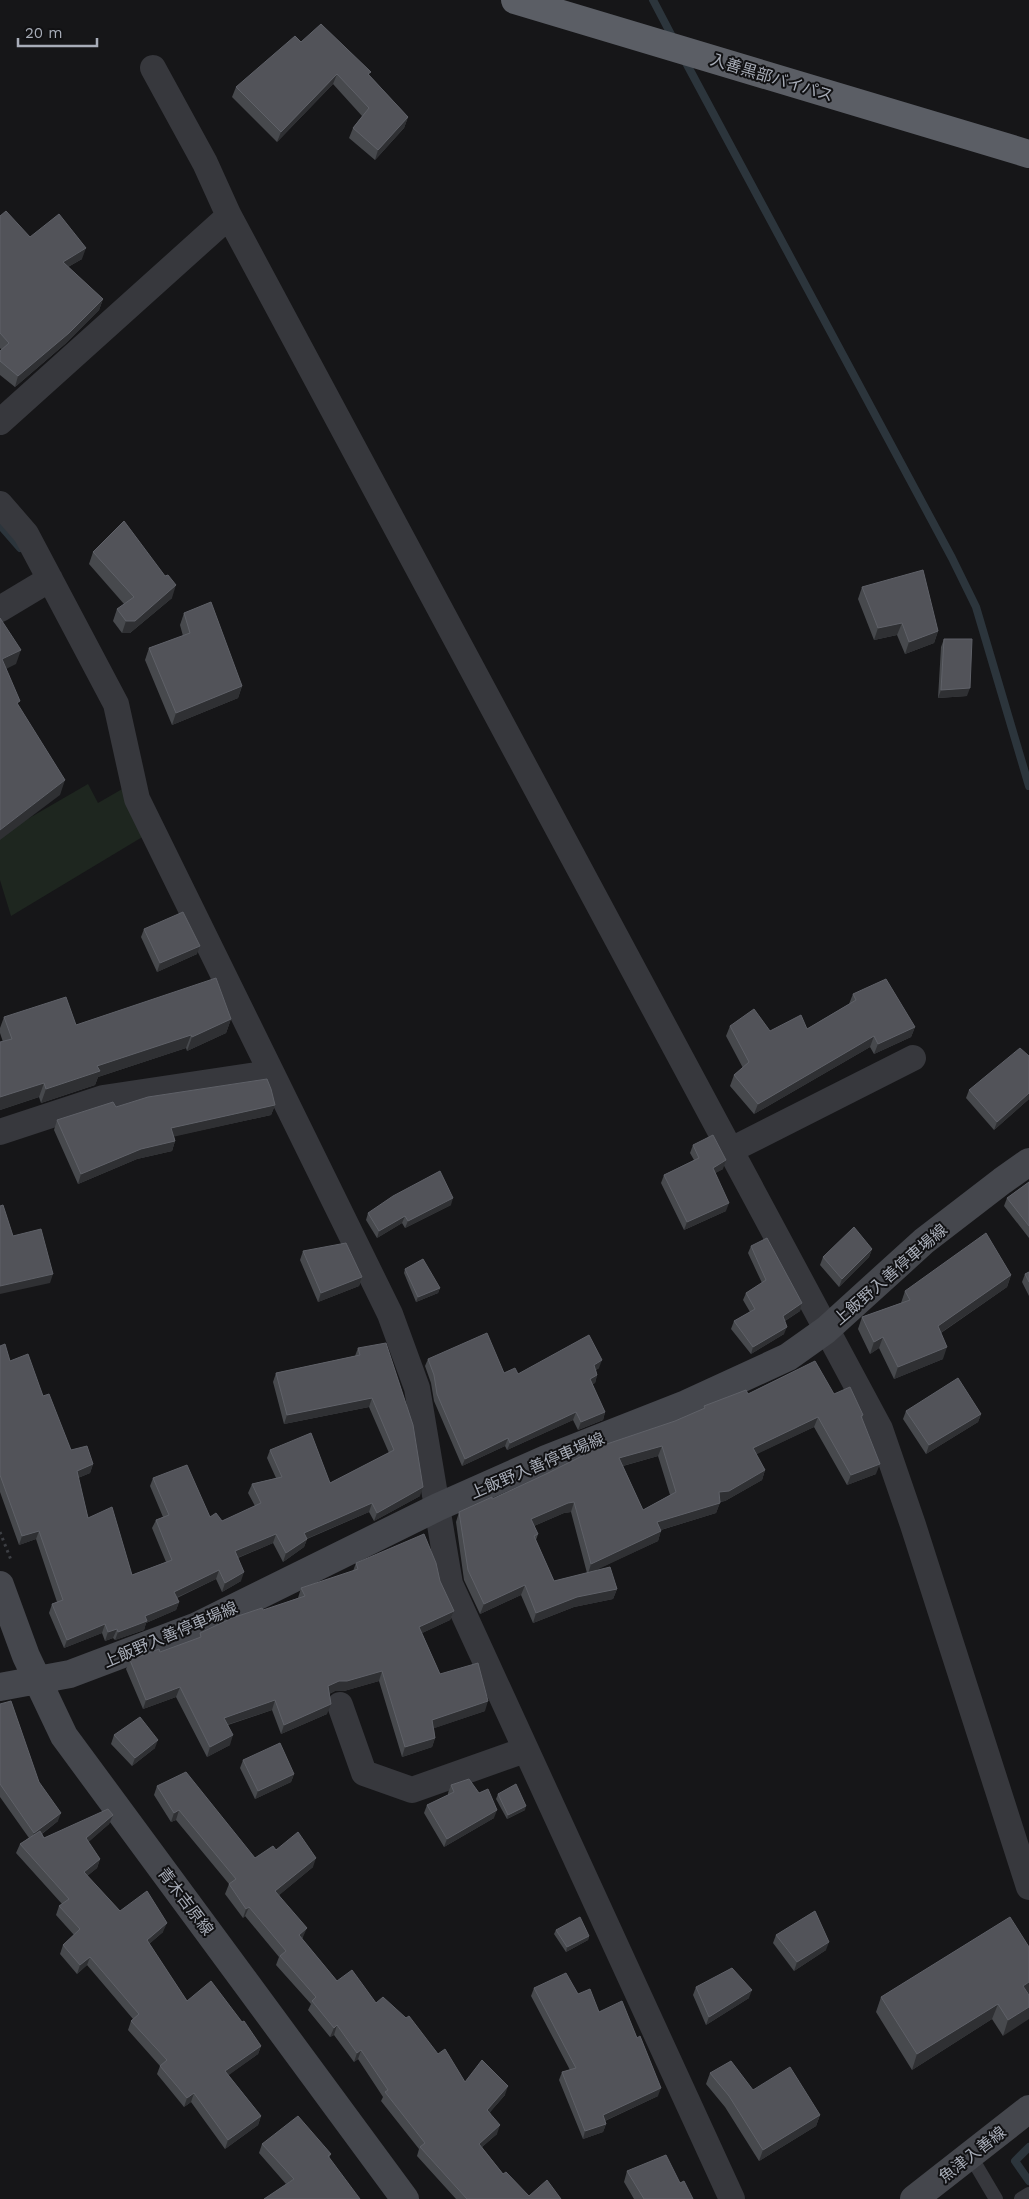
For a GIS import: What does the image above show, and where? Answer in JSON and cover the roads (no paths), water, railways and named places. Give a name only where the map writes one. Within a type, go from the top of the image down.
[{"type":"highway","name":"入善黒部バイパス","points":[[515,0],[1029,154]]},
{"type":"main road","name":"上飯野入善停車場線","points":[[0,1687],[70,1674],[197,1626],[438,1508],[546,1460],[686,1404],[788,1357],[826,1330],[924,1241],[1002,1180],[1029,1162]]},
{"type":"main road","name":"青木吉原線","points":[[0,1585],[26,1656],[64,1736],[405,2199]]},
{"type":"main road","name":"魚津入善線","points":[[914,2199],[1029,2109]]},
{"type":"street","points":[[153,68],[205,163],[229,216],[880,1429],[916,1534],[1029,1887]]},
{"type":"street","points":[[0,422],[229,216]]},
{"type":"street","points":[[0,504],[26,534],[116,704],[137,799],[390,1314],[417,1388],[450,1584],[732,2199]]},
{"type":"street","points":[[0,609],[50,579]]},
{"type":"street","points":[[731,1150],[913,1058]]},
{"type":"street","points":[[0,1132],[102,1098],[271,1073]]},
{"type":"street","points":[[340,1705],[364,1773],[412,1790],[525,1750]]},
{"type":"lane","points":[[970,2155],[996,2199]]},
{"type":"lane","points":[[1021,2199],[1029,2194]]},
{"type":"waterway","points":[[653,0],[674,40]]},
{"type":"waterway","points":[[684,59],[952,558],[976,607],[1029,786]]},
{"type":"waterway","points":[[0,525],[20,548]]},
{"type":"waterway","points":[[1029,2147],[1015,2161],[1029,2181]]}]
